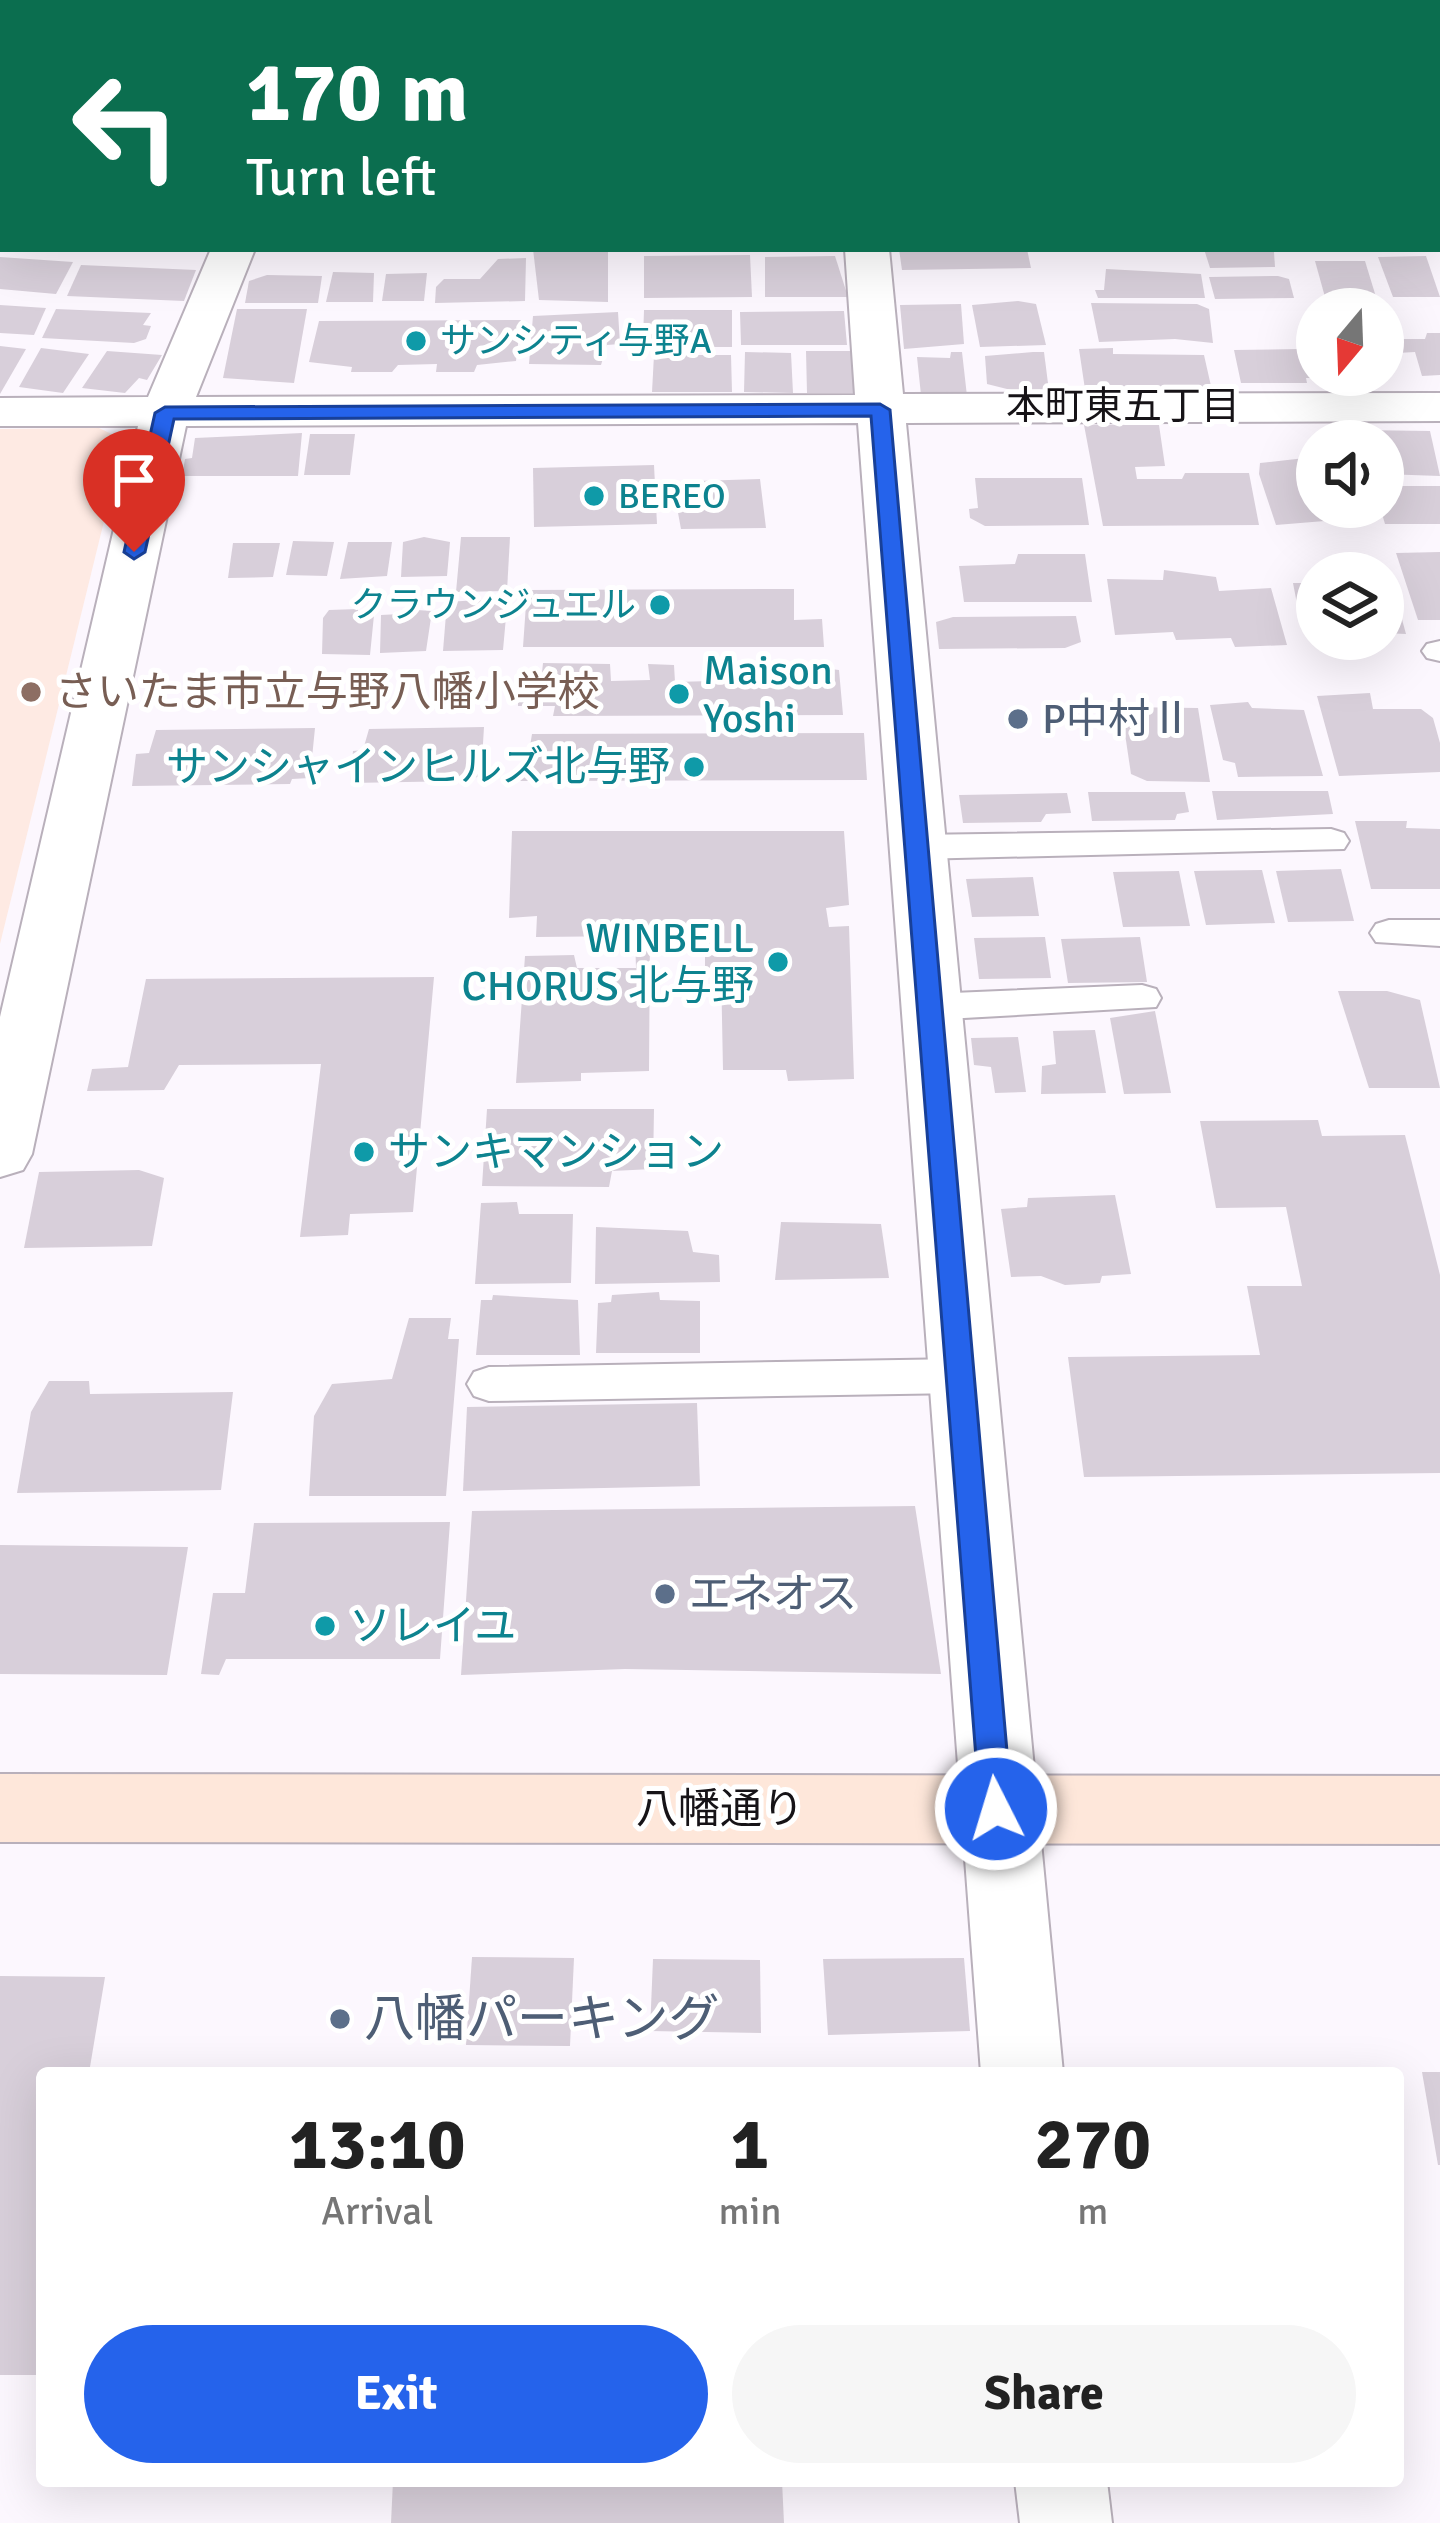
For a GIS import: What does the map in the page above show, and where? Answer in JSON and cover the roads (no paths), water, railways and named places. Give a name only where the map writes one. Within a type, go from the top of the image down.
[{"type":"main road","name":"八幡通り","points":[[0,1808],[1440,1810]]},
{"type":"street","points":[[0,1154],[165,413],[232,252]]},
{"type":"street","points":[[867,252],[1021,2067]]},
{"type":"street","points":[[0,412],[1440,407]]},
{"type":"street","points":[[1062,2487],[1066,2523]]},
{"type":"lane","points":[[916,847],[1331,841]]},
{"type":"lane","points":[[1389,933],[1440,933]]},
{"type":"lane","points":[[929,1007],[1142,998]]},
{"type":"lane","points":[[489,1384],[960,1376]]},
{"type":"place","name":"サンシティ与野A","points":[[416,341]]},
{"type":"place","name":"BEREO","points":[[594,496]]},
{"type":"place","name":"クラウンジュエル","points":[[660,605]]},
{"type":"place","name":"さいたま市立与野八幡小学校","points":[[31,692]]},
{"type":"place","name":"Maison Yoshi","points":[[679,694]]},
{"type":"place","name":"P中村Ⅱ","points":[[1018,719]]},
{"type":"place","name":"サンシャインヒルズ北与野","points":[[694,767]]},
{"type":"place","name":"WINBELL CHORUS 北与野","points":[[778,962]]},
{"type":"place","name":"サンキマンション","points":[[364,1152]]},
{"type":"place","name":"エネオス","points":[[665,1594]]},
{"type":"place","name":"ソレイユ","points":[[325,1626]]},
{"type":"place","name":"八幡パーキング","points":[[340,2019]]},
{"type":"district","name":"本町東五丁目","points":[[1123,406]]}]
